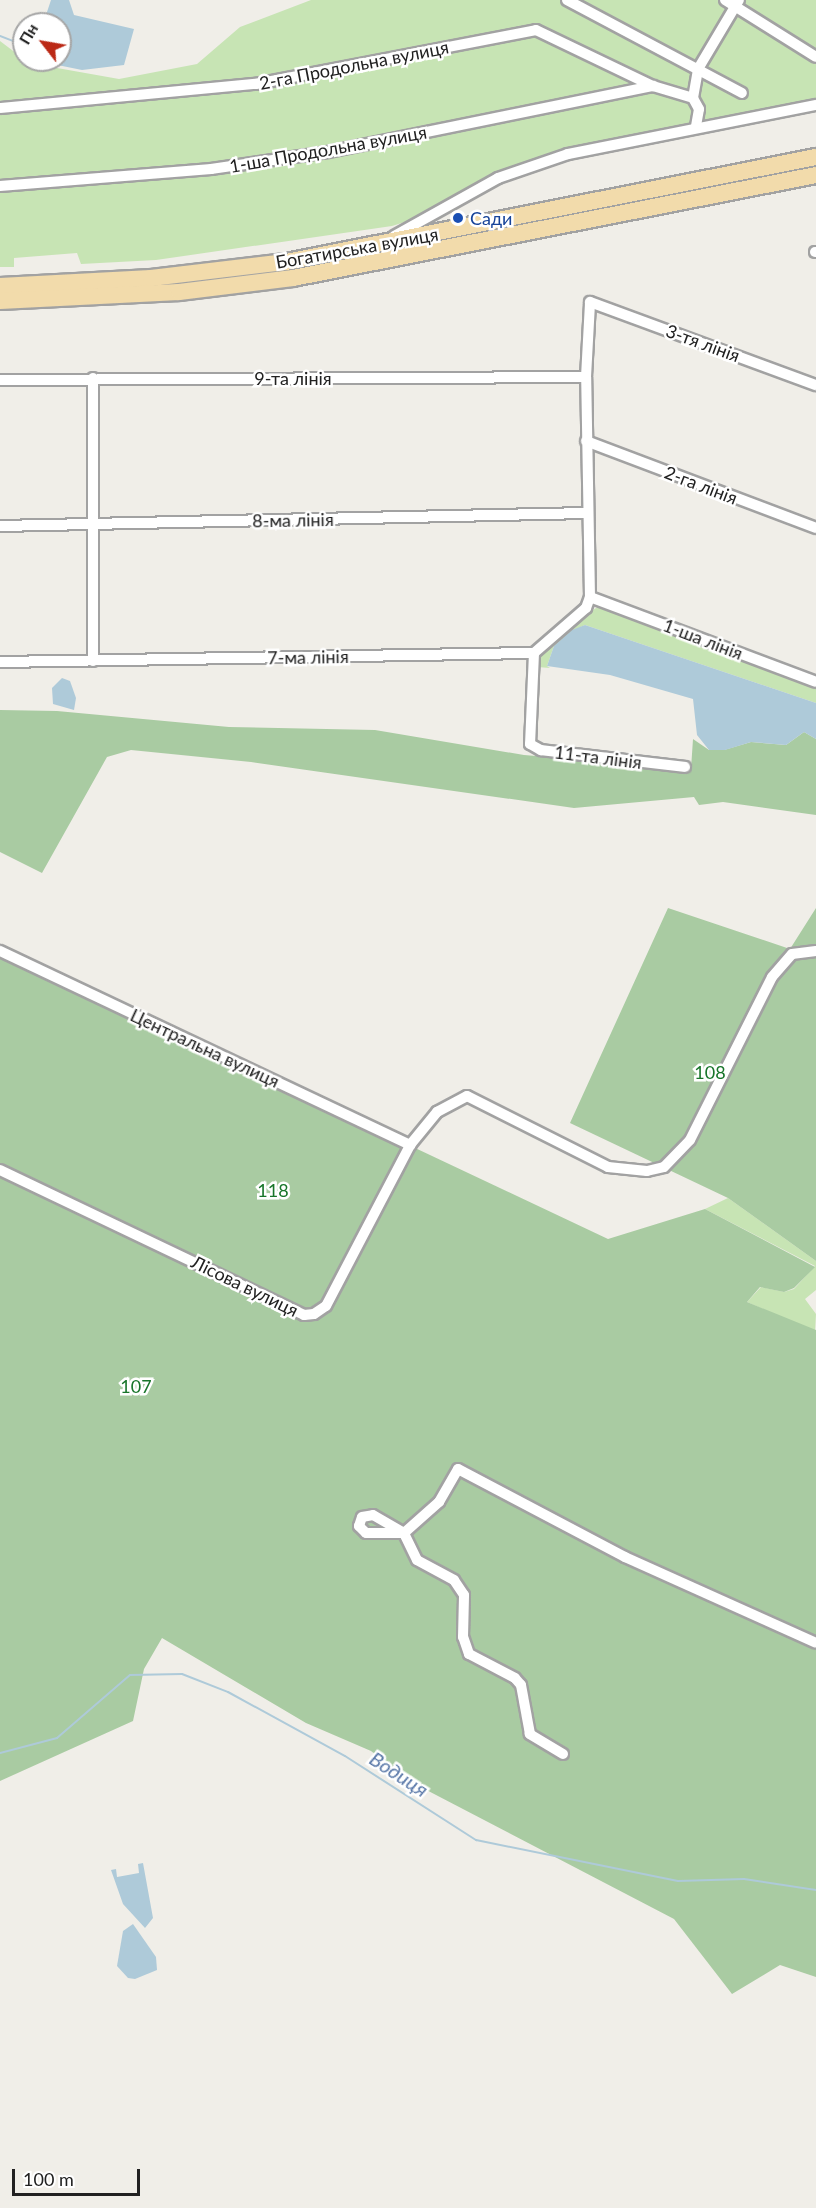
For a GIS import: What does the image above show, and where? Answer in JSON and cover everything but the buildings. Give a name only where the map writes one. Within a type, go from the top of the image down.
[{"type":"main road","name":"Богатирська вулиця","points":[[0,286],[150,278],[286,262],[816,157]]},
{"type":"main road","name":"Богатирська вулиця","points":[[0,301],[179,292],[314,275],[816,175]]},
{"type":"street","points":[[567,0],[742,93]]},
{"type":"street","points":[[696,126],[699,109],[693,98],[698,69],[733,2],[816,57]]},
{"type":"street","name":"2-га Продольна вулиця","points":[[0,108],[256,84],[536,30],[653,86],[693,98]]},
{"type":"street","name":"1-ша Продольна вулиця","points":[[0,186],[211,169],[328,152],[653,86]]},
{"type":"street","points":[[376,245],[498,178],[568,154],[696,126],[716,127],[765,113],[816,105]]},
{"type":"street","name":"3-тя лінія","points":[[586,377],[590,302],[816,385]]},
{"type":"street","points":[[534,653],[586,608],[590,597],[586,377]]},
{"type":"street","name":"9-та лінія","points":[[0,380],[586,377]]},
{"type":"street","points":[[93,378],[93,661]]},
{"type":"street","name":"2-га лінія","points":[[586,441],[816,528]]},
{"type":"street","name":"8-ма лінія","points":[[0,526],[587,513]]},
{"type":"street","name":"1-ша лінія","points":[[590,597],[816,682]]},
{"type":"street","name":"7-ма лінія","points":[[0,662],[534,653]]},
{"type":"street","name":"11-та лінія","points":[[534,653],[528,738],[535,748],[686,767]]},
{"type":"street","name":"Центральна вулиця","points":[[0,951],[410,1145]]},
{"type":"street","name":"Лісова вулиця","points":[[0,1170],[304,1315],[326,1306],[410,1145],[427,1119],[467,1096],[593,1160],[624,1171],[664,1167],[690,1140],[772,977],[792,954],[816,951]]},
{"type":"street","points":[[563,1754],[530,1734],[521,1685],[515,1678],[469,1654],[463,1637],[464,1595],[454,1580],[417,1560],[404,1533],[439,1502],[458,1469],[625,1557],[816,1643]]},
{"type":"green space","points":[[311,0],[816,0],[816,100],[557,152],[508,171],[421,217],[392,226],[156,260],[81,264],[77,253],[14,258],[14,267],[0,267],[0,41],[12,50],[12,72],[72,71],[119,79],[197,64],[240,27]]},
{"type":"green space","points":[[602,604],[816,685],[816,703],[585,625],[572,631],[554,646],[547,666],[550,668],[537,667],[538,656],[553,637]]},
{"type":"green space","points":[[0,710],[57,711],[229,727],[375,730],[524,755],[691,769],[693,739],[709,750],[724,750],[751,742],[786,745],[804,732],[816,739],[816,815],[723,802],[699,805],[694,797],[574,808],[251,762],[131,750],[107,757],[42,873],[0,852]]},
{"type":"green space","name":"108","points":[[668,908],[790,949],[816,908],[816,1261],[728,1198],[570,1123]]},
{"type":"green space","points":[[0,957],[19,961],[608,1239],[705,1209],[815,1267],[794,1288],[784,1292],[760,1287],[747,1302],[816,1330],[816,1977],[780,1965],[732,1994],[674,1919],[413,1783],[371,1751],[306,1723],[162,1638],[144,1669],[133,1721],[0,1781]]},
{"type":"green space","points":[[728,1198],[816,1261],[816,1290],[805,1299],[816,1314],[815,1332],[747,1302],[761,1287],[784,1292],[794,1289],[815,1266],[705,1209]]},
{"type":"water","points":[[51,0],[69,0],[74,15],[134,29],[124,65],[82,70],[72,68],[72,12],[47,12]]},
{"type":"water","points":[[585,625],[816,703],[816,739],[804,732],[786,745],[751,742],[725,750],[709,750],[697,735],[693,699],[610,675],[547,666],[554,646],[572,630]]},
{"type":"water","points":[[62,678],[70,681],[76,698],[74,710],[53,704],[52,688]]},
{"type":"water","points":[[143,1863],[153,1918],[145,1928],[123,1904],[111,1870],[116,1869],[117,1877],[139,1873],[138,1864]]},
{"type":"water","points":[[133,1924],[156,1957],[157,1970],[135,1979],[128,1978],[117,1966],[123,1931]]},
{"type":"waterway","points":[[0,36],[12,40]]},
{"type":"waterway","name":"Водиця","points":[[0,1753],[57,1738],[130,1675],[182,1674],[228,1692],[345,1756],[476,1840],[678,1881],[744,1879],[816,1890]]},
{"type":"place","name":"Сади","points":[[458,218]]},
{"type":"park label","name":"118","points":[[273,1190]]},
{"type":"park label","name":"107","points":[[136,1386]]}]
